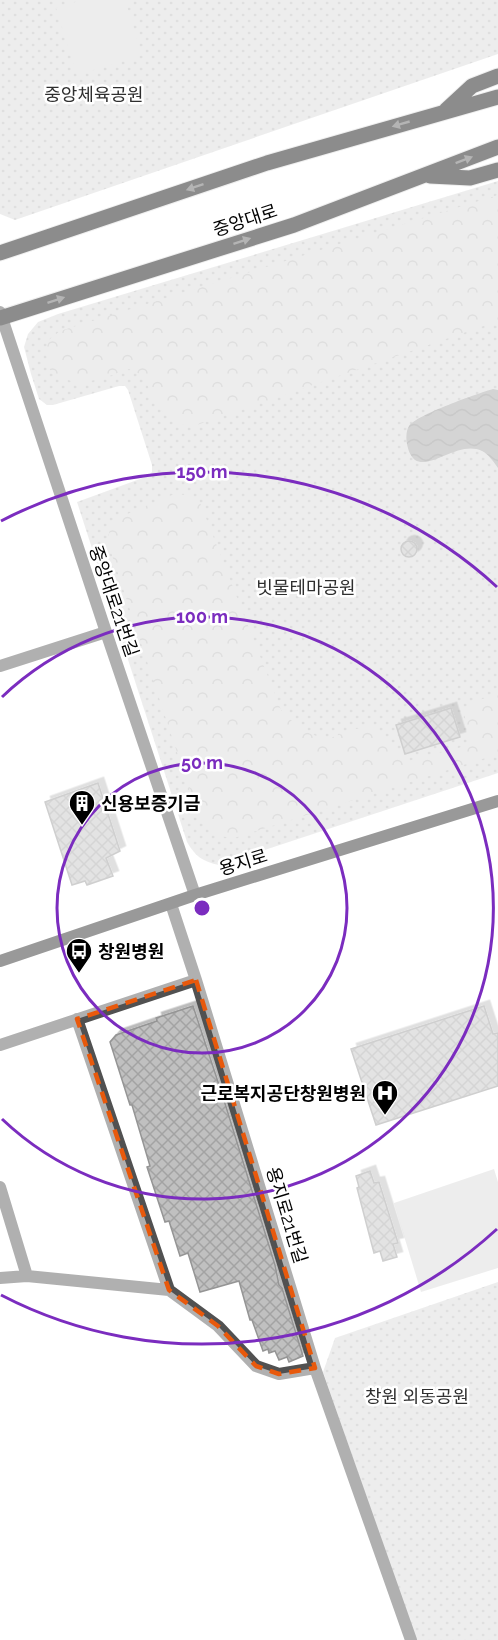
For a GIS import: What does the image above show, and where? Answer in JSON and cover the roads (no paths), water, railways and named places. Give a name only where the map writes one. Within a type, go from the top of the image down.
[{"type":"main road","points":[[444,112],[472,86],[498,76]]},
{"type":"main road","points":[[0,253],[267,163],[498,97]]},
{"type":"main road","name":"중앙대로","points":[[0,316],[294,225],[498,147]]},
{"type":"main road","points":[[424,175],[470,178],[498,170]]},
{"type":"main road","name":"용지로","points":[[0,961],[195,896],[498,801]]},
{"type":"street","name":"중앙대로21번길","points":[[0,316],[195,896]]},
{"type":"street","points":[[0,666],[106,632]]},
{"type":"street","name":"용지로21번길","points":[[171,904],[315,1368],[411,1640]]},
{"type":"street","points":[[0,1045],[196,980]]},
{"type":"street","points":[[77,1019],[169,1290]]},
{"type":"street","points":[[0,1187],[27,1276]]},
{"type":"street","points":[[0,1278],[27,1276],[169,1290],[218,1326],[256,1366],[279,1374],[315,1368]]},
{"type":"water","points":[[493,389],[498,390],[498,468],[486,454],[473,449],[464,449],[429,461],[422,462],[413,458],[406,437],[409,426],[414,421],[448,405]]},
{"type":"place","name":"신용보증기금","points":[[82,826]]},
{"type":"place","name":"창원병원","points":[[79,974]]},
{"type":"place","name":"근로복지공단창원병원","points":[[385,1116]]},
{"type":"park label","name":"중앙체육공원","points":[[94,94]]},
{"type":"park label","name":"빗물테마공원","points":[[306,587]]},
{"type":"park label","name":"창원 외동공원","points":[[417,1396]]}]
